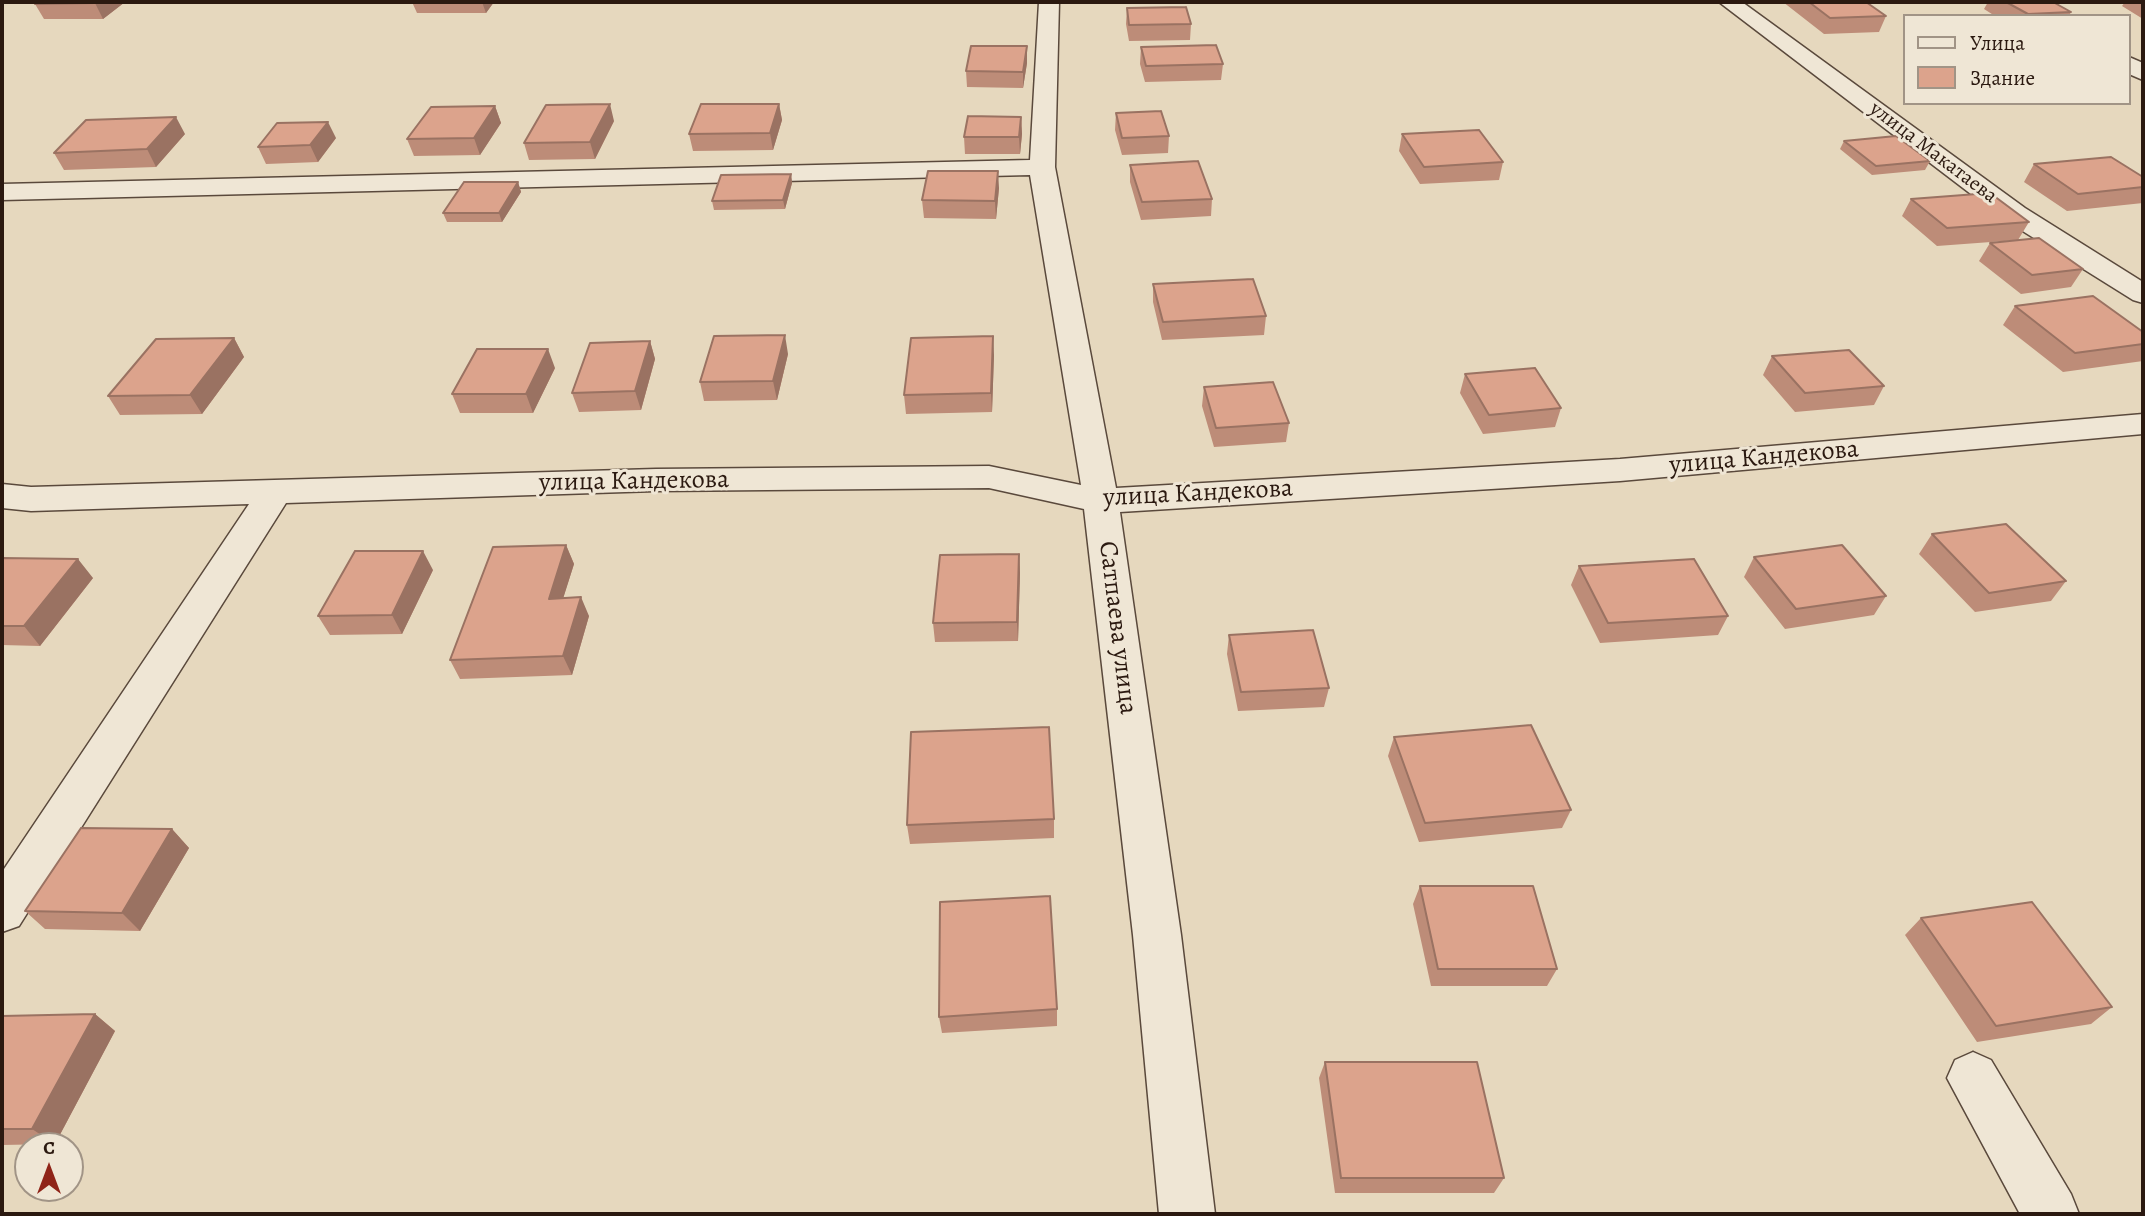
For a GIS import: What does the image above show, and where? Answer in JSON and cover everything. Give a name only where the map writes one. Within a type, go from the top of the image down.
[{"type":"street","name":"Сатпаева улица","points":[[1049,2],[1042,167],[1101,501],[1157,935],[1187,1214]]},
{"type":"street","name":"улица Макатаева","points":[[1729,2],[2015,214],[2143,294]]},
{"type":"street","points":[[2,192],[1042,167]]},
{"type":"street","name":"улица Кандекова","points":[[2,496],[31,499],[656,480],[989,477],[1101,501],[1620,470],[2143,424]]},
{"type":"street","points":[[2,911],[275,492]]},
{"type":"street","points":[[1973,1078],[2052,1214]]},
{"type":"building","points":[[38,2],[96,2],[35,4]]},
{"type":"building","points":[[1809,2],[1866,2],[1886,16],[1830,18]]},
{"type":"building","points":[[2006,2],[2053,2],[2071,12],[2028,14]]},
{"type":"building","points":[[1186,7],[1191,24],[1129,25],[1127,8]]},
{"type":"building","points":[[1216,45],[1223,64],[1146,66],[1141,47]]},
{"type":"building","points":[[971,46],[1027,46],[1023,72],[966,71]]},
{"type":"building","points":[[610,104],[590,142],[524,143],[546,105]]},
{"type":"building","points":[[701,104],[779,104],[770,133],[689,134]]},
{"type":"building","points":[[495,106],[474,138],[407,139],[431,107]]},
{"type":"building","points":[[1161,111],[1169,136],[1122,138],[1116,113]]},
{"type":"building","points":[[968,116],[1021,117],[1019,137],[964,137]]},
{"type":"building","points":[[176,117],[147,149],[54,153],[86,120]]},
{"type":"building","points":[[328,122],[310,145],[258,147],[277,123]]},
{"type":"building","points":[[1479,130],[1503,162],[1424,167],[1402,134]]},
{"type":"building","points":[[1896,136],[1930,161],[1876,166],[1844,141]]},
{"type":"building","points":[[2111,157],[2143,177],[2143,187],[2078,194],[2034,164]]},
{"type":"building","points":[[1198,161],[1212,199],[1142,202],[1130,165]]},
{"type":"building","points":[[928,171],[998,171],[995,201],[922,200]]},
{"type":"building","points":[[791,174],[783,200],[712,201],[721,175]]},
{"type":"building","points":[[464,182],[518,182],[499,213],[443,213]]},
{"type":"building","points":[[1990,193],[2029,222],[1947,228],[1911,199]]},
{"type":"building","points":[[2039,238],[2083,269],[2032,275],[1990,243]]},
{"type":"building","points":[[1253,279],[1266,316],[1163,322],[1153,284]]},
{"type":"building","points":[[2093,296],[2143,332],[2143,344],[2075,353],[2015,306]]},
{"type":"building","points":[[785,335],[773,381],[700,382],[714,336]]},
{"type":"building","points":[[993,336],[991,393],[904,395],[911,338]]},
{"type":"building","points":[[234,338],[190,395],[108,396],[156,339]]},
{"type":"building","points":[[650,341],[635,391],[572,393],[590,343]]},
{"type":"building","points":[[477,349],[548,349],[526,394],[452,394]]},
{"type":"building","points":[[1849,350],[1884,386],[1805,393],[1772,356]]},
{"type":"building","points":[[1535,368],[1561,408],[1489,415],[1465,374]]},
{"type":"building","points":[[1273,382],[1289,423],[1216,428],[1204,387]]},
{"type":"building","points":[[2006,524],[2066,581],[1989,593],[1932,534]]},
{"type":"building","points":[[566,545],[549,599],[581,597],[563,656],[450,660],[493,547]]},
{"type":"building","points":[[1842,545],[1886,596],[1796,609],[1754,557]]},
{"type":"building","points":[[355,551],[423,551],[392,615],[318,616]]},
{"type":"building","points":[[1019,554],[1017,622],[933,623],[940,555]]},
{"type":"building","points":[[2,558],[78,559],[24,626],[2,626]]},
{"type":"building","points":[[1694,559],[1728,616],[1608,623],[1579,566]]},
{"type":"building","points":[[1313,630],[1329,688],[1241,692],[1229,635]]},
{"type":"building","points":[[1531,725],[1571,810],[1425,823],[1394,737]]},
{"type":"building","points":[[1049,727],[1054,819],[907,825],[911,732]]},
{"type":"building","points":[[81,828],[172,829],[122,913],[25,911]]},
{"type":"building","points":[[1420,886],[1533,886],[1557,969],[1438,969]]},
{"type":"building","points":[[1050,896],[1057,1009],[939,1017],[940,902]]},
{"type":"building","points":[[2032,902],[2112,1007],[1996,1026],[1921,918]]},
{"type":"building","points":[[95,1014],[32,1129],[2,1129],[2,1016]]},
{"type":"building","points":[[1325,1062],[1477,1062],[1504,1178],[1341,1178]]}]
